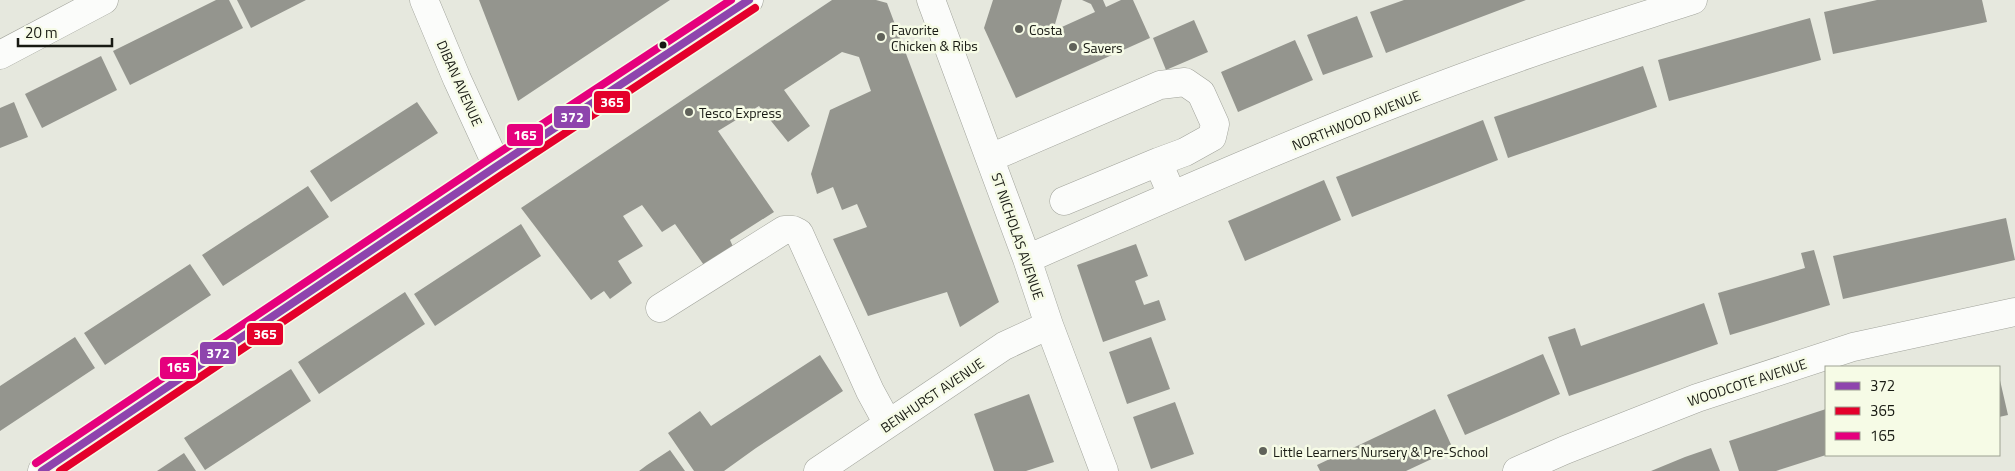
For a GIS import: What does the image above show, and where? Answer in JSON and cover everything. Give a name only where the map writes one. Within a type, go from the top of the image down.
[{"type":"street","points":[[0,55],[104,0]]},
{"type":"street","name":"DIBAN AVENUE","points":[[424,0],[496,166]]},
{"type":"street","points":[[42,471],[496,166],[749,0]]},
{"type":"street","name":"NORTHWOOD AVENUE","points":[[1027,258],[1172,195],[1388,106],[1517,57],[1693,0]]},
{"type":"street","name":"ST NICHOLAS AVENUE","points":[[936,2],[1027,258],[1048,325],[1104,471]]},
{"type":"street","points":[[990,158],[1160,86],[1185,82],[1201,93],[1215,124],[1212,137],[1186,152],[1064,201]]},
{"type":"street","points":[[1158,162],[1172,195]]},
{"type":"street","points":[[660,308],[784,230],[793,230],[799,233],[870,391],[888,424]]},
{"type":"street","name":"WOODCOTE AVENUE","points":[[1517,471],[1697,398],[1853,347],[2015,312]]},
{"type":"street","name":"BENHURST AVENUE","points":[[818,471],[1004,346],[1048,325]]},
{"type":"building","points":[[216,0],[229,0],[243,28],[130,85],[113,51]]},
{"type":"building","points":[[237,0],[306,0],[251,28]]},
{"type":"building","points":[[479,0],[670,0],[518,101]]},
{"type":"building","points":[[832,0],[876,0],[887,3],[999,302],[960,327],[947,292],[868,316],[833,239],[867,227],[857,204],[842,210],[833,187],[817,194],[811,174],[830,110],[871,91],[859,57],[842,52],[784,90],[810,126],[788,142],[759,106],[718,131],[774,212],[730,240],[734,249],[706,268],[675,224],[662,232],[642,205],[623,216],[643,246],[618,261],[632,283],[610,299],[604,291],[591,300],[521,208]]},
{"type":"building","name":"Savers","points":[[993,0],[1062,0],[1053,31],[1095,12],[1091,4],[1082,0],[1103,0],[1106,7],[1121,0],[1133,0],[1150,38],[1016,98],[984,28]]},
{"type":"building","points":[[1404,0],[1526,0],[1386,53],[1370,12]]},
{"type":"building","points":[[1877,0],[1982,0],[1987,22],[1833,54],[1824,12]]},
{"type":"building","points":[[1357,16],[1373,57],[1323,75],[1307,35]]},
{"type":"building","points":[[1810,18],[1821,60],[1669,101],[1658,60]]},
{"type":"building","points":[[1194,20],[1208,52],[1166,70],[1153,38]]},
{"type":"building","points":[[1295,40],[1313,80],[1238,112],[1221,72]]},
{"type":"building","points":[[101,56],[117,90],[42,128],[25,94]]},
{"type":"building","points":[[1643,66],[1657,107],[1508,158],[1494,117]]},
{"type":"building","points":[[14,102],[28,137],[0,148],[0,108]]},
{"type":"building","points":[[417,102],[438,133],[331,202],[310,171]]},
{"type":"building","points":[[1483,120],[1498,160],[1352,217],[1336,177]]},
{"type":"building","points":[[1324,180],[1341,220],[1245,261],[1228,221]]},
{"type":"building","points":[[308,186],[329,217],[223,286],[202,255]]},
{"type":"building","points":[[2006,218],[2015,260],[1843,299],[1833,256]]},
{"type":"building","points":[[521,224],[541,256],[435,326],[414,294]]},
{"type":"building","points":[[1136,244],[1148,276],[1135,281],[1144,305],[1159,300],[1166,320],[1103,342],[1077,265]]},
{"type":"building","points":[[1814,250],[1830,305],[1730,335],[1718,293],[1805,268],[1801,253]]},
{"type":"building","points":[[190,264],[211,295],[105,365],[84,333]]},
{"type":"building","points":[[405,292],[425,324],[319,394],[298,362]]},
{"type":"building","points":[[1704,303],[1718,344],[1569,396],[1548,337],[1575,328],[1581,346]]},
{"type":"building","points":[[75,337],[95,368],[0,431],[0,386]]},
{"type":"building","points":[[1151,337],[1170,389],[1127,404],[1109,352]]},
{"type":"building","points":[[1543,354],[1560,394],[1465,435],[1447,395]]},
{"type":"building","points":[[820,355],[843,391],[724,471],[694,471],[668,433],[700,411],[711,426]]},
{"type":"building","points":[[291,369],[311,401],[205,470],[184,438]]},
{"type":"building","points":[[2000,380],[2008,415],[2000,417]]},
{"type":"building","points":[[1029,394],[1054,462],[1026,471],[994,471],[974,414]]},
{"type":"building","points":[[1175,402],[1194,454],[1151,469],[1133,417]]},
{"type":"building","points":[[1435,409],[1453,449],[1406,471],[1320,471],[1317,465]]},
{"type":"building","points":[[1825,409],[1825,455],[1776,471],[1739,471],[1729,441]]},
{"type":"building","points":[[1711,448],[1720,471],[1651,471],[1685,457]]},
{"type":"building","points":[[670,450],[685,471],[639,471],[647,465]]},
{"type":"building","points":[[184,453],[196,471],[157,471]]},
{"type":"transit line","name":"165","points":[[36,463],[491,158],[731,0]]},
{"type":"transit line","name":"372","points":[[42,471],[497,166],[749,0]]},
{"type":"transit line","name":"365","points":[[60,471],[503,174],[755,8]]},
{"type":"place","name":"Costa","points":[[1019,29]]},
{"type":"place","name":"Favorite Chicken & Ribs","points":[[881,37]]},
{"type":"place","name":"Savers","points":[[1073,47]]},
{"type":"place","name":"Tesco Express","points":[[689,112]]},
{"type":"place","name":"Little Learners Nursery & Pre-School","points":[[1263,451]]}]
